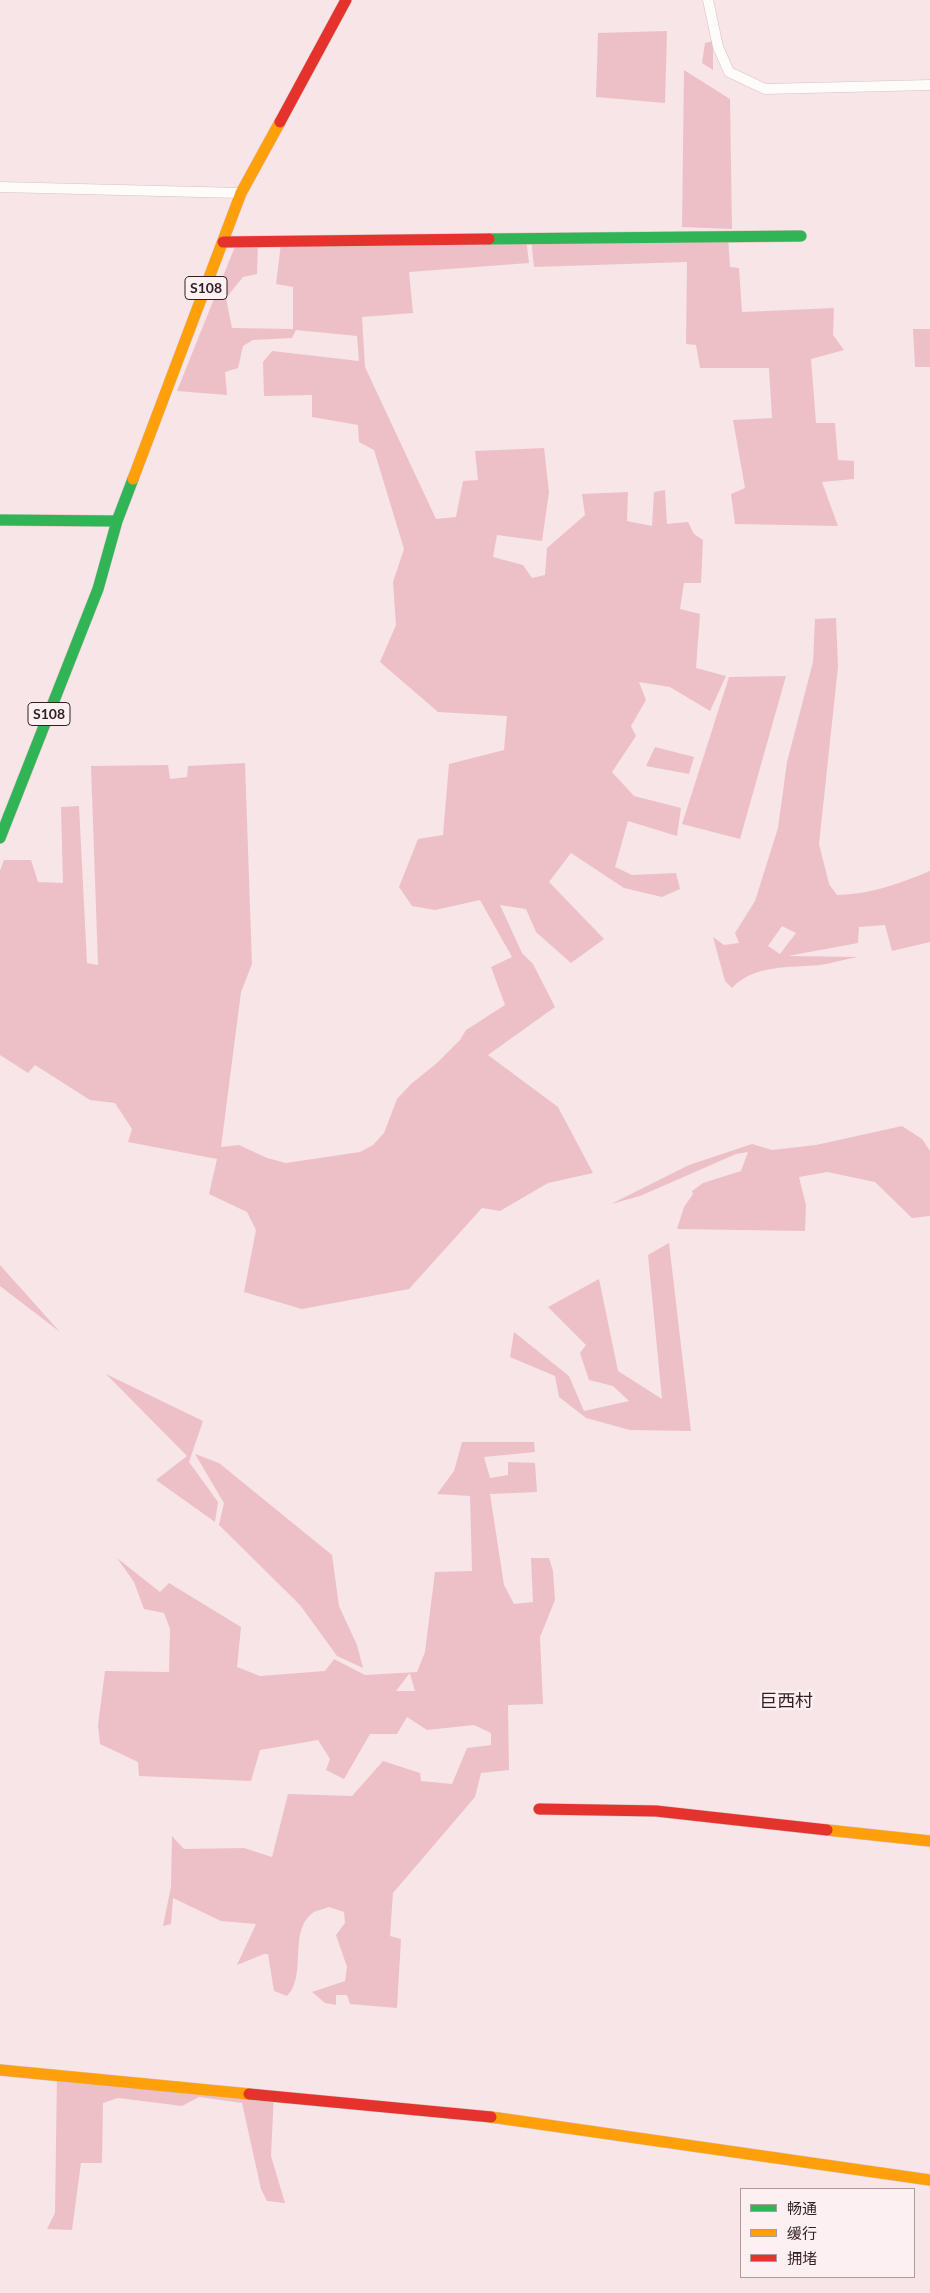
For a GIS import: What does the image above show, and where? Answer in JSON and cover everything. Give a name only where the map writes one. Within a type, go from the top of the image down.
[{"type":"street","name":"S108","points":[[0,838],[98,590],[117,521],[241,193],[346,0]]},
{"type":"street","points":[[708,0],[718,47],[729,72],[765,89],[930,86]]},
{"type":"street","points":[[0,187],[241,193]]},
{"type":"street","points":[[223,242],[801,236]]},
{"type":"street","points":[[0,520],[117,521]]},
{"type":"street","points":[[539,1809],[656,1811],[930,1842]]},
{"type":"street","points":[[0,2070],[493,2117],[930,2180]]},
{"type":"shaded area","points":[[667,31],[665,103],[596,97],[598,33]]},
{"type":"shaded area","points":[[713,41],[713,70],[702,63],[705,43]]},
{"type":"shaded area","points":[[684,70],[730,99],[732,229],[682,227]]},
{"type":"shaded area","points":[[728,236],[730,267],[739,268],[742,312],[834,308],[833,335],[844,350],[811,359],[816,423],[835,423],[838,460],[854,461],[854,479],[822,482],[838,526],[735,524],[731,494],[745,488],[733,420],[772,418],[769,368],[700,368],[696,345],[686,344],[687,262],[534,267],[531,238]]},
{"type":"shaded area","points":[[526,238],[529,263],[409,272],[413,313],[362,317],[365,367],[436,519],[456,517],[463,481],[478,480],[475,451],[544,448],[549,492],[542,541],[497,535],[493,557],[523,565],[532,578],[545,575],[547,548],[585,515],[582,494],[628,492],[627,521],[652,526],[654,492],[665,490],[667,524],[688,522],[694,534],[703,540],[701,583],[684,583],[680,609],[700,614],[696,668],[726,676],[710,711],[670,687],[639,682],[646,700],[631,726],[636,736],[612,772],[634,796],[681,808],[677,836],[628,821],[615,867],[632,875],[676,873],[680,889],[662,897],[624,888],[571,853],[549,882],[604,939],[571,963],[536,932],[526,909],[500,905],[522,953],[533,964],[555,1007],[488,1055],[558,1107],[593,1173],[548,1183],[500,1211],[482,1208],[409,1289],[302,1309],[244,1292],[256,1230],[247,1212],[209,1194],[217,1159],[128,1142],[132,1129],[115,1103],[90,1100],[35,1065],[28,1073],[0,1055],[0,871],[4,860],[31,860],[38,882],[63,883],[61,807],[79,806],[87,963],[98,965],[91,766],[168,765],[170,779],[187,777],[188,766],[245,763],[252,964],[241,992],[221,1147],[239,1145],[267,1158],[286,1163],[360,1152],[373,1145],[384,1133],[397,1099],[411,1084],[437,1063],[460,1040],[466,1030],[505,1005],[491,967],[512,957],[480,900],[435,910],[412,906],[399,887],[418,839],[443,835],[449,764],[504,750],[507,716],[438,712],[380,662],[396,625],[393,582],[404,549],[374,450],[359,442],[358,425],[312,417],[312,395],[264,396],[263,362],[272,351],[359,361],[357,336],[296,330],[292,338],[253,340],[243,346],[238,368],[225,372],[227,395],[177,391],[236,244],[258,243],[257,274],[243,277],[226,298],[232,328],[293,329],[293,287],[276,284],[281,243]]},
{"type":"shaded area","points":[[913,329],[930,329],[930,367],[915,367]]},
{"type":"shaded area","points":[[836,618],[838,667],[819,844],[829,884],[837,895],[862,893],[885,888],[930,871],[930,942],[892,951],[885,925],[859,927],[858,943],[788,956],[858,957],[820,965],[785,967],[762,971],[741,980],[732,988],[725,981],[713,937],[724,945],[739,943],[735,933],[755,901],[778,828],[787,762],[813,662],[815,619]],"holes":[[[782,926],[796,933],[780,954],[768,946]]]},
{"type":"shaded area","points":[[786,676],[740,839],[682,824],[729,677]]},
{"type":"shaded area","points":[[655,747],[694,757],[689,774],[646,766]]},
{"type":"shaded area","points":[[902,1126],[922,1139],[930,1151],[930,1216],[912,1218],[875,1182],[827,1172],[799,1177],[806,1205],[805,1231],[677,1229],[684,1207],[693,1194],[692,1191],[703,1183],[741,1171],[748,1152],[736,1154],[640,1196],[611,1204],[689,1165],[752,1144],[772,1150],[816,1145]]},
{"type":"shaded area","points":[[669,1243],[691,1431],[630,1430],[586,1418],[559,1397],[555,1376],[510,1357],[514,1332],[569,1376],[584,1411],[629,1401],[613,1386],[589,1380],[580,1353],[586,1345],[548,1307],[599,1279],[618,1371],[662,1399],[648,1255]]},
{"type":"shaded area","points":[[0,1265],[60,1332],[0,1286]]},
{"type":"shaded area","points":[[106,1374],[203,1421],[189,1462],[218,1502],[215,1522],[156,1480],[187,1456]]},
{"type":"shaded area","points":[[462,1442],[534,1442],[535,1452],[484,1457],[490,1478],[508,1475],[508,1462],[535,1463],[537,1492],[490,1494],[504,1585],[514,1604],[533,1602],[531,1558],[549,1558],[553,1571],[555,1600],[540,1637],[543,1704],[508,1705],[509,1770],[481,1773],[475,1797],[393,1893],[390,1936],[401,1939],[397,2008],[350,2004],[347,1995],[336,1995],[336,2005],[325,2003],[312,1992],[345,1981],[347,1967],[336,1935],[345,1923],[344,1912],[329,1907],[314,1912],[306,1920],[301,1930],[296,1977],[293,1987],[287,1996],[274,1991],[268,1954],[237,1965],[256,1924],[221,1921],[173,1898],[171,1924],[163,1926],[171,1887],[172,1836],[184,1849],[244,1848],[272,1857],[288,1794],[352,1796],[383,1761],[420,1773],[421,1781],[452,1784],[467,1748],[491,1745],[491,1733],[474,1725],[427,1730],[407,1717],[397,1734],[370,1734],[344,1779],[326,1770],[330,1759],[318,1740],[260,1750],[251,1781],[139,1776],[138,1762],[100,1744],[98,1725],[105,1671],[169,1672],[170,1629],[164,1613],[144,1609],[134,1582],[117,1558],[160,1592],[169,1583],[241,1627],[237,1667],[260,1676],[325,1671],[334,1659],[365,1675],[417,1672],[425,1652],[435,1572],[472,1571],[470,1496],[437,1494],[454,1471]],"holes":[[[409,1674],[415,1691],[396,1691]]]},
{"type":"shaded area","points":[[195,1454],[219,1463],[332,1555],[339,1606],[357,1645],[363,1668],[337,1656],[300,1605],[219,1525],[224,1503]]},
{"type":"shaded area","points":[[57,2073],[274,2092],[271,2156],[285,2203],[267,2201],[261,2189],[242,2103],[199,2097],[182,2106],[118,2098],[103,2103],[102,2163],[81,2163],[72,2230],[47,2229],[55,2213]]},
{"type":"traffic: fast","points":[[489,239],[801,236]]},
{"type":"traffic: fast","points":[[0,838],[98,589],[117,521],[133,479]]},
{"type":"traffic: fast","points":[[0,520],[117,521]]},
{"type":"traffic: slow","points":[[133,479],[241,193],[280,122]]},
{"type":"traffic: slow","points":[[827,1830],[930,1841]]},
{"type":"traffic: slow","points":[[0,2070],[249,2094]]},
{"type":"traffic: slow","points":[[491,2117],[930,2180]]},
{"type":"traffic: jam","points":[[280,122],[346,0]]},
{"type":"traffic: jam","points":[[223,242],[489,239]]},
{"type":"traffic: jam","points":[[539,1809],[656,1811],[827,1830]]},
{"type":"traffic: jam","points":[[249,2094],[491,2117]]},
{"type":"district","name":"巨西村","points":[[786,1701]]}]
